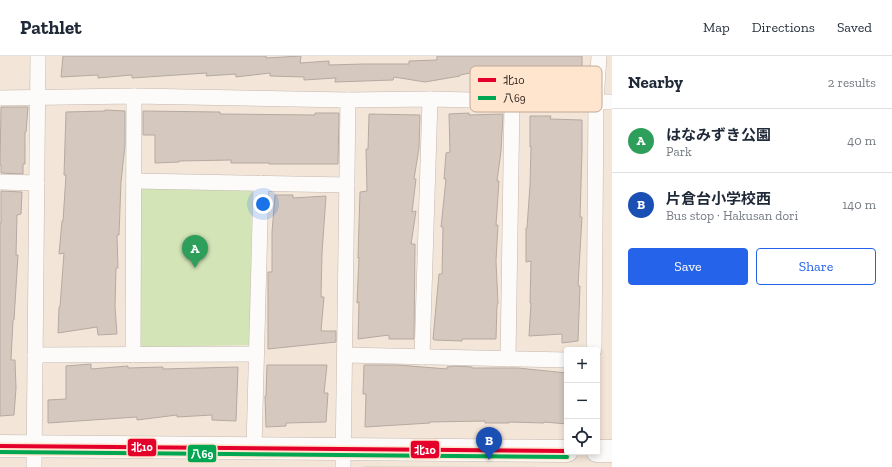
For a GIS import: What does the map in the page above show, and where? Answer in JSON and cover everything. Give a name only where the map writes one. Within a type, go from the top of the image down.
[{"type":"street","points":[[34,456],[38,56]]},
{"type":"street","points":[[598,66],[599,56]]},
{"type":"street","points":[[133,355],[134,96]]},
{"type":"street","points":[[0,98],[134,96],[348,100],[430,98],[470,99]]},
{"type":"street","points":[[422,357],[430,98]]},
{"type":"street","points":[[343,458],[348,100]]},
{"type":"street","points":[[508,359],[512,112]]},
{"type":"street","points":[[594,347],[596,112]]},
{"type":"street","points":[[134,181],[347,185]]},
{"type":"street","points":[[0,182],[37,183]]},
{"type":"street","points":[[254,448],[261,183]]},
{"type":"street","points":[[35,356],[256,354]]},
{"type":"street","points":[[344,355],[564,360]]},
{"type":"street","points":[[0,446],[34,456],[254,448],[343,458],[564,451]]},
{"type":"street","points":[[600,451],[612,451]]},
{"type":"shaded area","points":[[364,466],[540,467],[363,467]]},
{"type":"green space","points":[[140,188],[252,190],[250,345],[139,347]]},
{"type":"building","points":[[63,56],[266,56],[266,58],[301,56],[300,63],[329,61],[329,65],[409,64],[409,61],[437,60],[437,56],[582,56],[582,66],[470,66],[470,73],[425,82],[394,77],[393,80],[335,82],[336,78],[304,80],[304,77],[270,76],[270,73],[236,77],[236,74],[206,76],[207,73],[132,78],[132,75],[98,78],[98,75],[61,77]]},
{"type":"building","points":[[1,107],[28,107],[25,132],[25,164],[23,164],[23,174],[1,173]]},
{"type":"building","points":[[105,110],[125,111],[125,145],[121,182],[119,235],[117,235],[118,268],[116,268],[115,307],[117,334],[98,335],[97,327],[58,333],[64,253],[59,254],[66,175],[64,175],[66,112]]},
{"type":"building","points":[[143,111],[220,112],[220,114],[315,115],[315,113],[339,113],[338,164],[231,163],[231,160],[155,163],[155,135],[143,135]]},
{"type":"building","points":[[469,113],[469,115],[503,114],[501,151],[497,181],[499,181],[496,225],[498,225],[496,261],[498,304],[496,339],[462,339],[462,341],[434,340],[439,274],[442,274],[443,227],[441,227],[446,179],[444,179],[446,153],[450,152],[449,114]]},
{"type":"building","points":[[369,114],[420,115],[419,148],[414,179],[416,179],[412,212],[416,211],[411,244],[415,244],[414,339],[389,339],[389,335],[358,339],[359,302],[357,303],[360,192],[367,191],[366,149],[368,149]]},
{"type":"building","points":[[530,116],[551,116],[550,119],[582,120],[580,217],[582,217],[578,286],[580,286],[578,341],[562,343],[562,334],[529,336],[531,261],[526,262],[526,228],[530,185]]},
{"type":"building","points":[[1,191],[22,192],[21,214],[17,215],[16,255],[18,255],[11,360],[15,360],[16,388],[14,415],[0,416],[0,223]]},
{"type":"building","points":[[275,195],[293,195],[293,198],[326,196],[322,253],[321,297],[324,297],[321,331],[336,331],[336,342],[268,349],[268,272],[272,272],[272,232]]},
{"type":"building","points":[[91,364],[91,369],[128,366],[128,368],[163,367],[163,369],[238,367],[236,421],[212,420],[212,415],[177,417],[177,415],[137,420],[137,417],[48,423],[48,400],[66,399],[66,366]]},
{"type":"building","points":[[267,365],[327,365],[324,393],[328,393],[326,422],[286,423],[286,426],[266,427],[265,396]]},
{"type":"building","points":[[364,365],[398,365],[447,369],[447,367],[455,366],[472,368],[518,368],[564,373],[564,424],[544,422],[485,423],[485,421],[430,422],[365,427],[366,394],[363,394]]},
{"type":"transit line","name":"北10","points":[[0,446],[564,451]]},
{"type":"transit line","name":"八69","points":[[0,452],[567,457]]},
{"type":"place","name":"はなみずき公園","points":[[195,268]]},
{"type":"place","name":"片倉台小学校西","points":[[489,460]]}]
